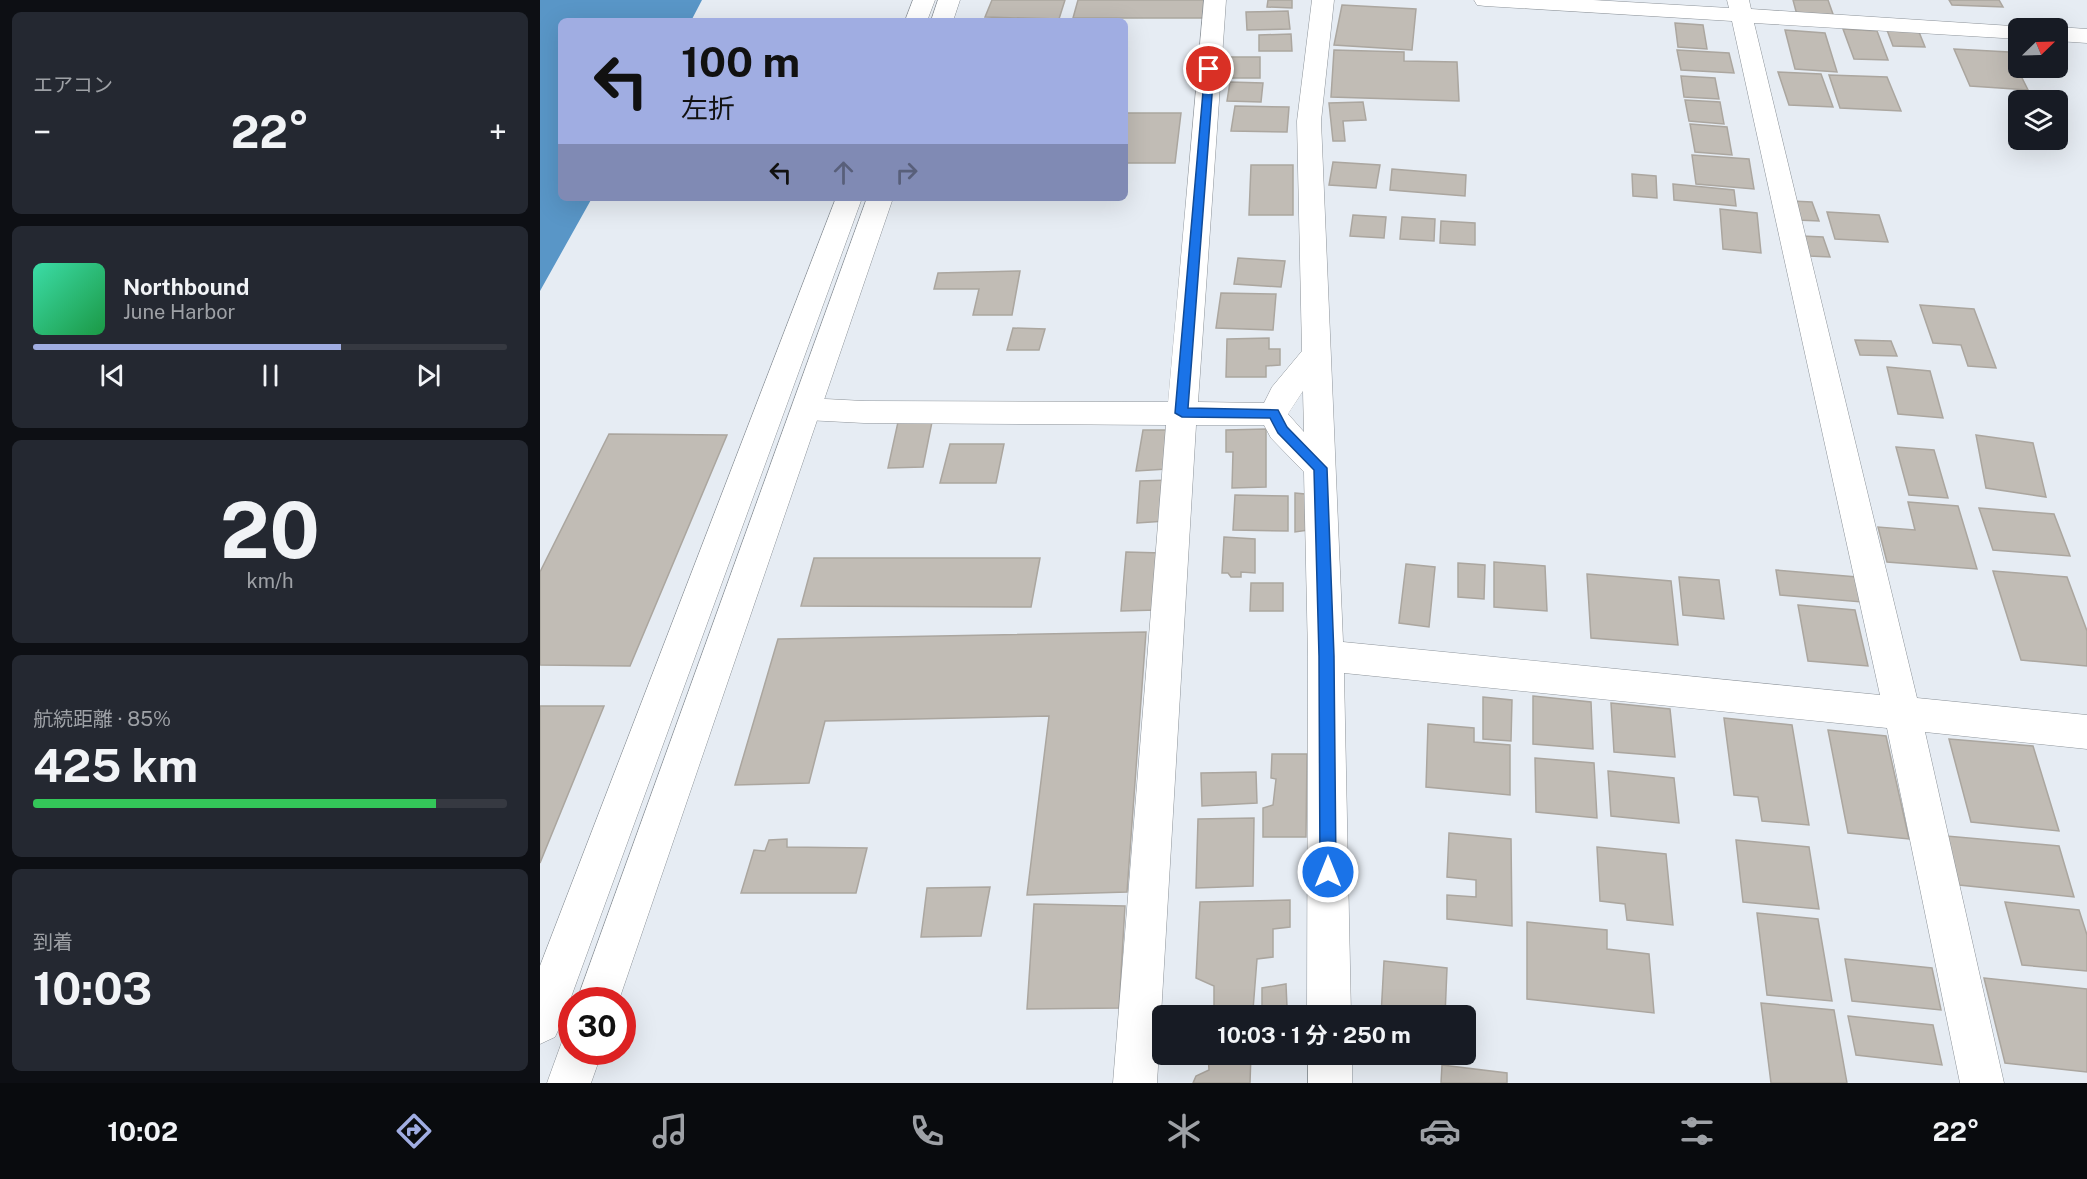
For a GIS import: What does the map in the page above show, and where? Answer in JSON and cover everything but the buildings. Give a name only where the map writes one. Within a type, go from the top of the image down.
[{"type":"street","points":[[917,18],[924,0]]},
{"type":"street","points":[[943,18],[949,0]]},
{"type":"street","points":[[1135,1083],[1182,413],[1215,0]]},
{"type":"street","points":[[1323,0],[1309,121],[1326,656],[1329,1005]]},
{"type":"street","points":[[1485,0],[1740,8],[2008,31]]},
{"type":"street","points":[[1740,8],[1902,713],[1982,1083]]},
{"type":"street","points":[[2068,35],[2087,36]]},
{"type":"street","points":[[540,1022],[848,201]]},
{"type":"street","points":[[603,987],[879,201]]},
{"type":"street","points":[[1274,414],[1283,395],[1317,352]]},
{"type":"street","points":[[806,409],[864,412],[1274,414]]},
{"type":"street","points":[[1274,414],[1282,430],[1320,468]]},
{"type":"street","points":[[1326,656],[2087,732]]},
{"type":"street","points":[[569,1083],[575,1065]]},
{"type":"street","points":[[1330,1065],[1330,1083]]},
{"type":"water","points":[[540,0],[702,0],[693,18],[558,18],[558,201],[590,201],[540,291]]},
{"type":"route","points":[[1209,69],[1182,413],[1274,414],[1282,430],[1320,468],[1326,656],[1328,872]]}]
